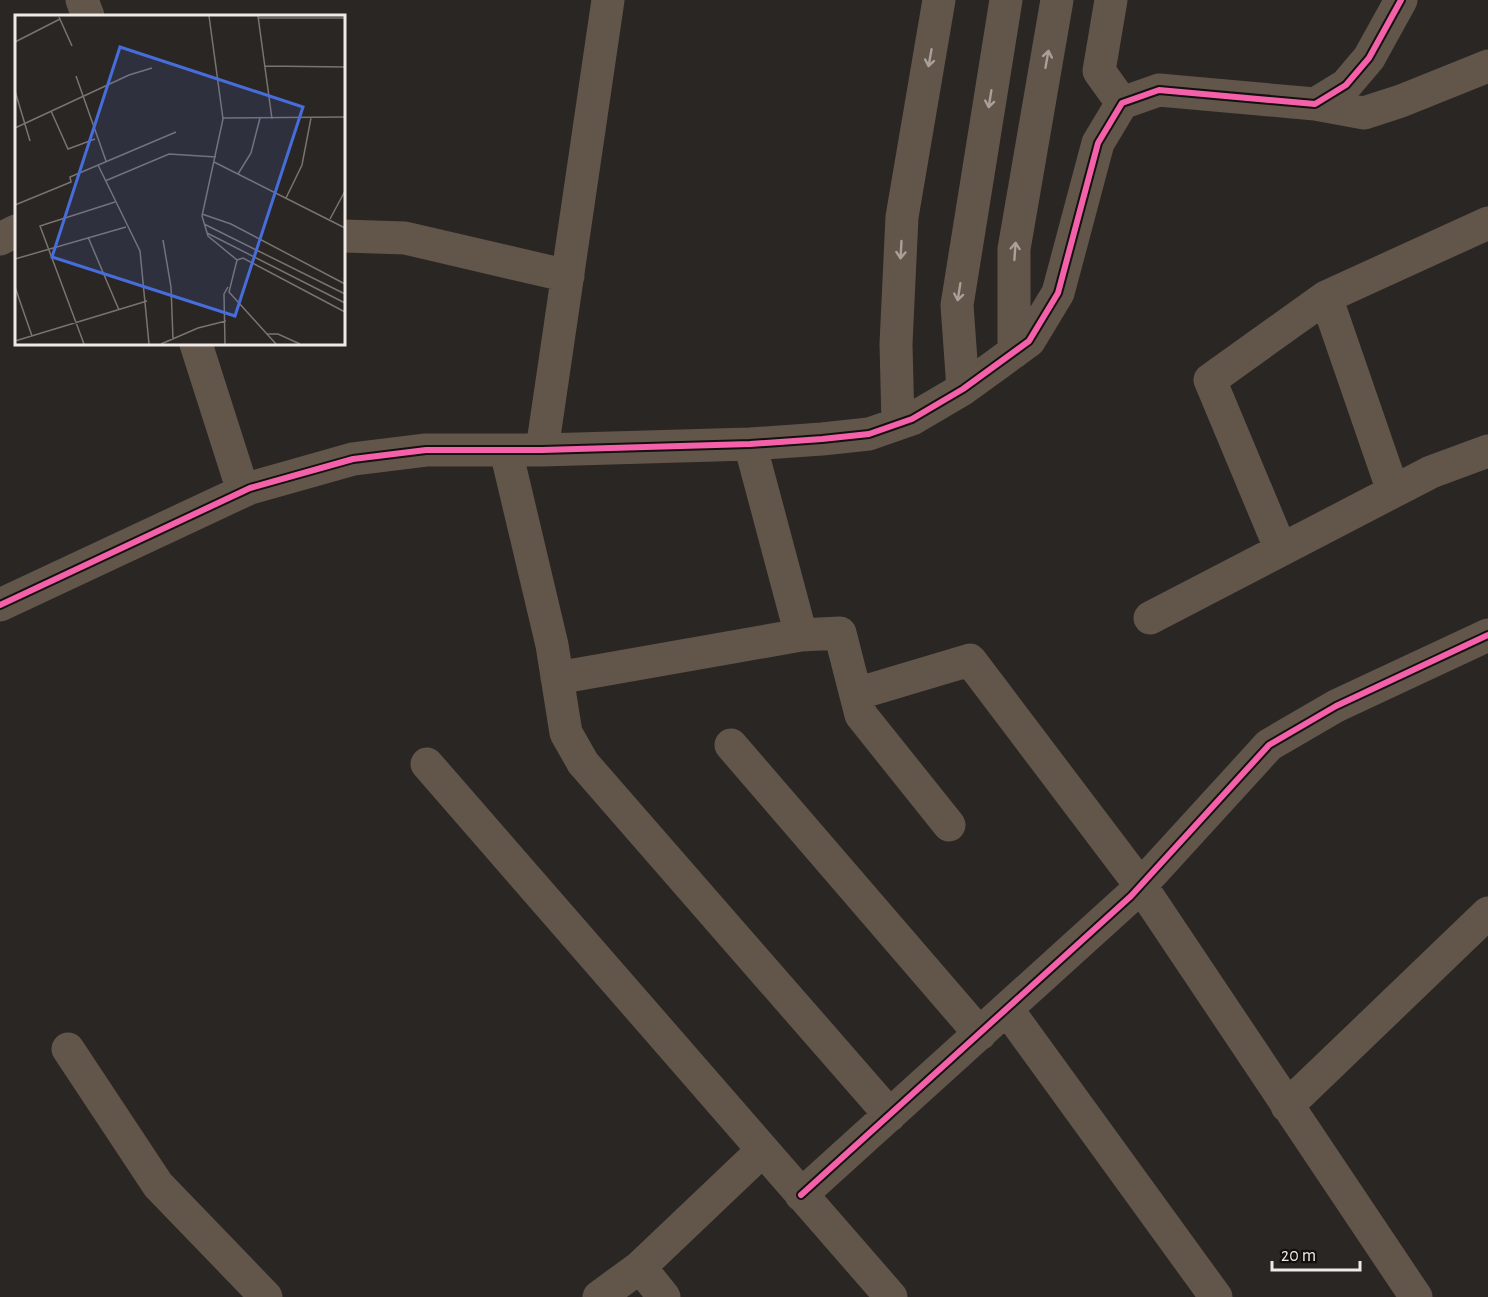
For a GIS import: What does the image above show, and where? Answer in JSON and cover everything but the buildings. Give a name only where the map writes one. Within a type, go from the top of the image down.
[{"type":"street","points":[[82,0],[88,15]]},
{"type":"street","points":[[542,450],[608,0]]},
{"type":"street","points":[[898,424],[896,344],[902,217],[939,0]]},
{"type":"street","points":[[963,389],[957,305],[1006,0]]},
{"type":"street","points":[[1014,352],[1014,249],[1057,0]]},
{"type":"street","points":[[1111,0],[1099,71],[1122,103]]},
{"type":"street","points":[[1315,104],[1346,85],[1369,58],[1401,0]]},
{"type":"street","points":[[0,604],[243,491],[353,459],[426,450],[506,451],[750,444],[869,434],[912,419],[963,389],[1029,341],[1058,293],[1098,143],[1122,103],[1159,90],[1315,104],[1364,112],[1401,101],[1488,66]]},
{"type":"street","points":[[1281,550],[1210,380],[1326,297],[1488,223]]},
{"type":"street","points":[[0,239],[15,232]]},
{"type":"street","points":[[345,236],[405,238],[568,276]]},
{"type":"street","points":[[1326,297],[1393,491]]},
{"type":"street","points":[[196,345],[243,491]]},
{"type":"street","points":[[750,444],[801,635]]},
{"type":"street","points":[[506,451],[552,645],[566,733],[583,764],[890,1115]]},
{"type":"street","points":[[1150,618],[1431,472],[1488,451]]},
{"type":"street","points":[[557,678],[801,635],[840,633],[861,715],[949,825]]},
{"type":"street","points":[[801,1196],[1141,886],[1269,746],[1336,706],[1488,635]]},
{"type":"street","points":[[856,694],[970,660],[1141,886],[1416,1297]]},
{"type":"street","points":[[731,745],[980,1034]]},
{"type":"street","points":[[427,764],[891,1297]]},
{"type":"street","points":[[1287,1106],[1488,913]]},
{"type":"street","points":[[1007,1008],[1216,1297]]},
{"type":"street","points":[[68,1049],[158,1185],[266,1297]]},
{"type":"street","points":[[599,1297],[640,1267],[762,1151]]},
{"type":"street","points":[[640,1267],[664,1297]]},
{"type":"cycle path","points":[[0,605],[250,488],[353,459],[426,450],[542,450],[750,444],[822,439],[869,434],[912,419],[963,389],[1029,341],[1058,293],[1098,143],[1122,103],[1159,90],[1315,104],[1346,85],[1369,58],[1401,0]]},
{"type":"cycle path","points":[[801,1195],[1131,896],[1269,745],[1336,706],[1488,635]]}]
